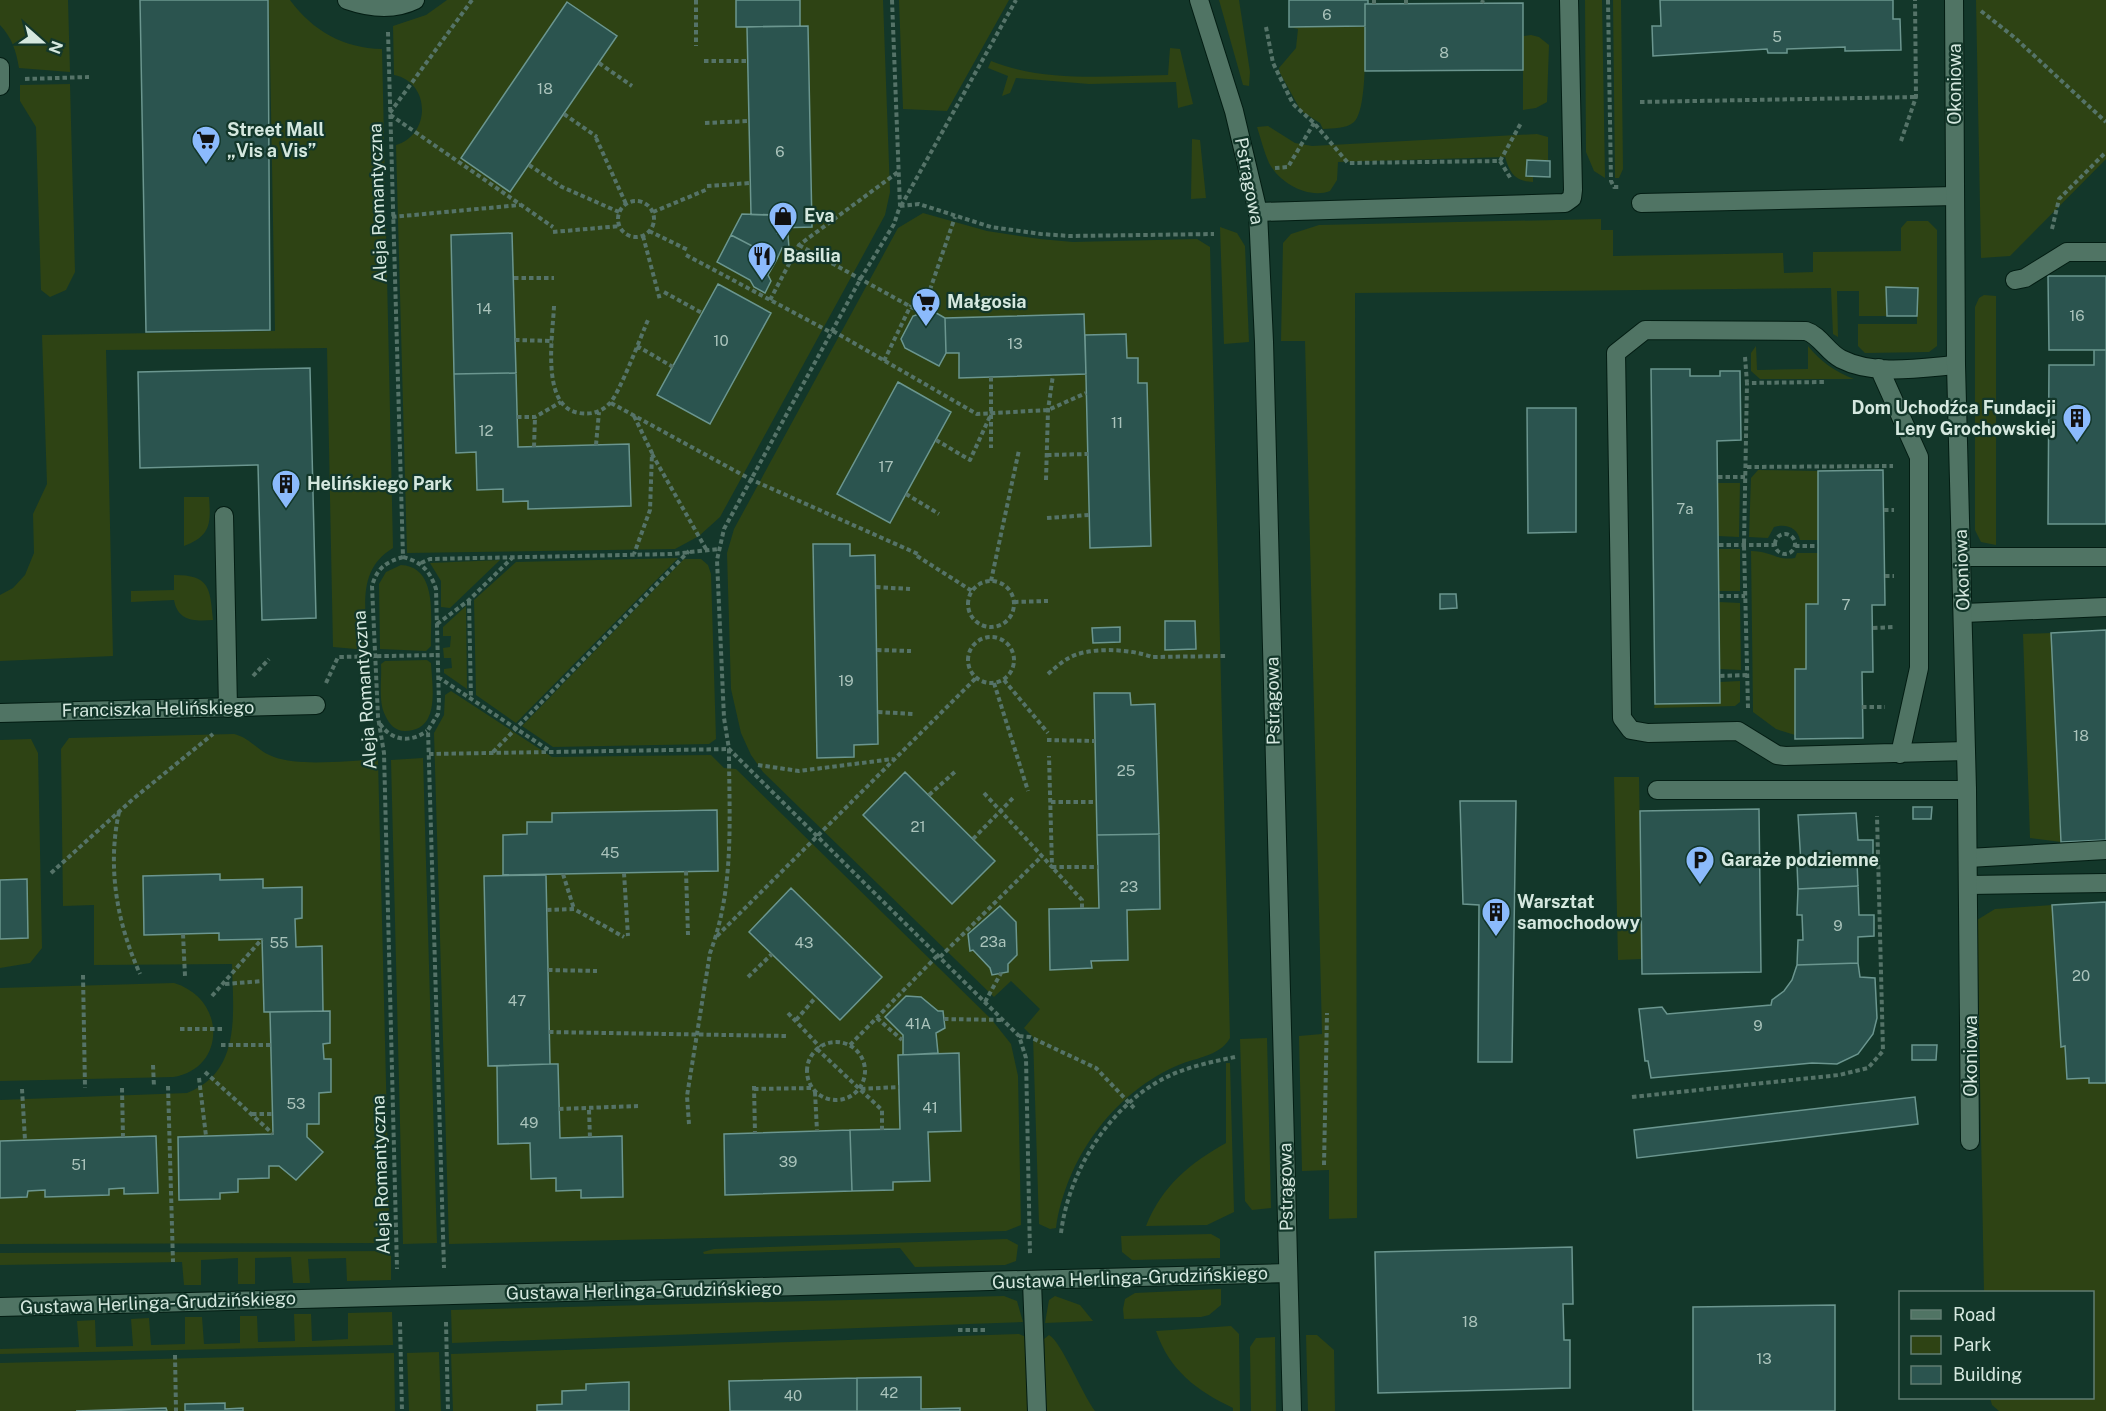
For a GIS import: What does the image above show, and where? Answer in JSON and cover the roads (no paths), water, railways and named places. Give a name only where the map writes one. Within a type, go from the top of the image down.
[{"type":"street","points":[[347,0],[368,7],[405,5],[416,0]]},
{"type":"street","name":"Pstrągowa","points":[[1198,0],[1234,111],[1258,212],[1264,342],[1292,1411]]},
{"type":"street","points":[[1258,212],[1565,203],[1572,198],[1573,190],[1569,0]]},
{"type":"street","name":"Okoniowa","points":[[1954,1],[1956,365],[1964,613],[1971,1141]]},
{"type":"street","points":[[0,67],[1,86]]},
{"type":"street","points":[[1641,203],[1955,196]]},
{"type":"street","points":[[2015,280],[2025,278],[2067,252],[2106,252]]},
{"type":"street","points":[[1956,365],[1879,368],[1854,365],[1838,358],[1825,348],[1814,333],[1806,331],[1646,330],[1616,353],[1622,718],[1632,730],[1648,733],[1738,730],[1777,755],[1785,756],[1966,751]]},
{"type":"street","points":[[1879,368],[1918,457],[1919,466],[1919,668],[1900,754]]},
{"type":"street","points":[[224,516],[228,708]]},
{"type":"street","points":[[1962,557],[2106,556]]},
{"type":"street","points":[[1964,613],[2106,607]]},
{"type":"street","name":"Franciszka Helińskiego","points":[[0,713],[316,705]]},
{"type":"street","points":[[1657,790],[1967,790]]},
{"type":"street","points":[[1968,858],[2106,849]]},
{"type":"street","points":[[1969,885],[2106,883]]},
{"type":"street","name":"Gustawa Herlinga-Grudzińskiego","points":[[0,1307],[1288,1274]]},
{"type":"street","points":[[1032,1282],[1037,1411]]},
{"type":"place","name":"Street Mall „Vis a Vis”","points":[[206,166]]},
{"type":"place","name":"Eva","points":[[783,242]]},
{"type":"place","name":"Basilia","points":[[762,282]]},
{"type":"place","name":"Małgosia","points":[[926,328]]},
{"type":"place","name":"Dom Uchodźca Fundacji Leny Grochowskiej","points":[[2077,444]]},
{"type":"place","name":"Helińskiego Park","points":[[286,510]]},
{"type":"place","name":"Garaże podziemne","points":[[1700,886]]},
{"type":"place","name":"Warsztat samochodowy","points":[[1496,938]]}]
